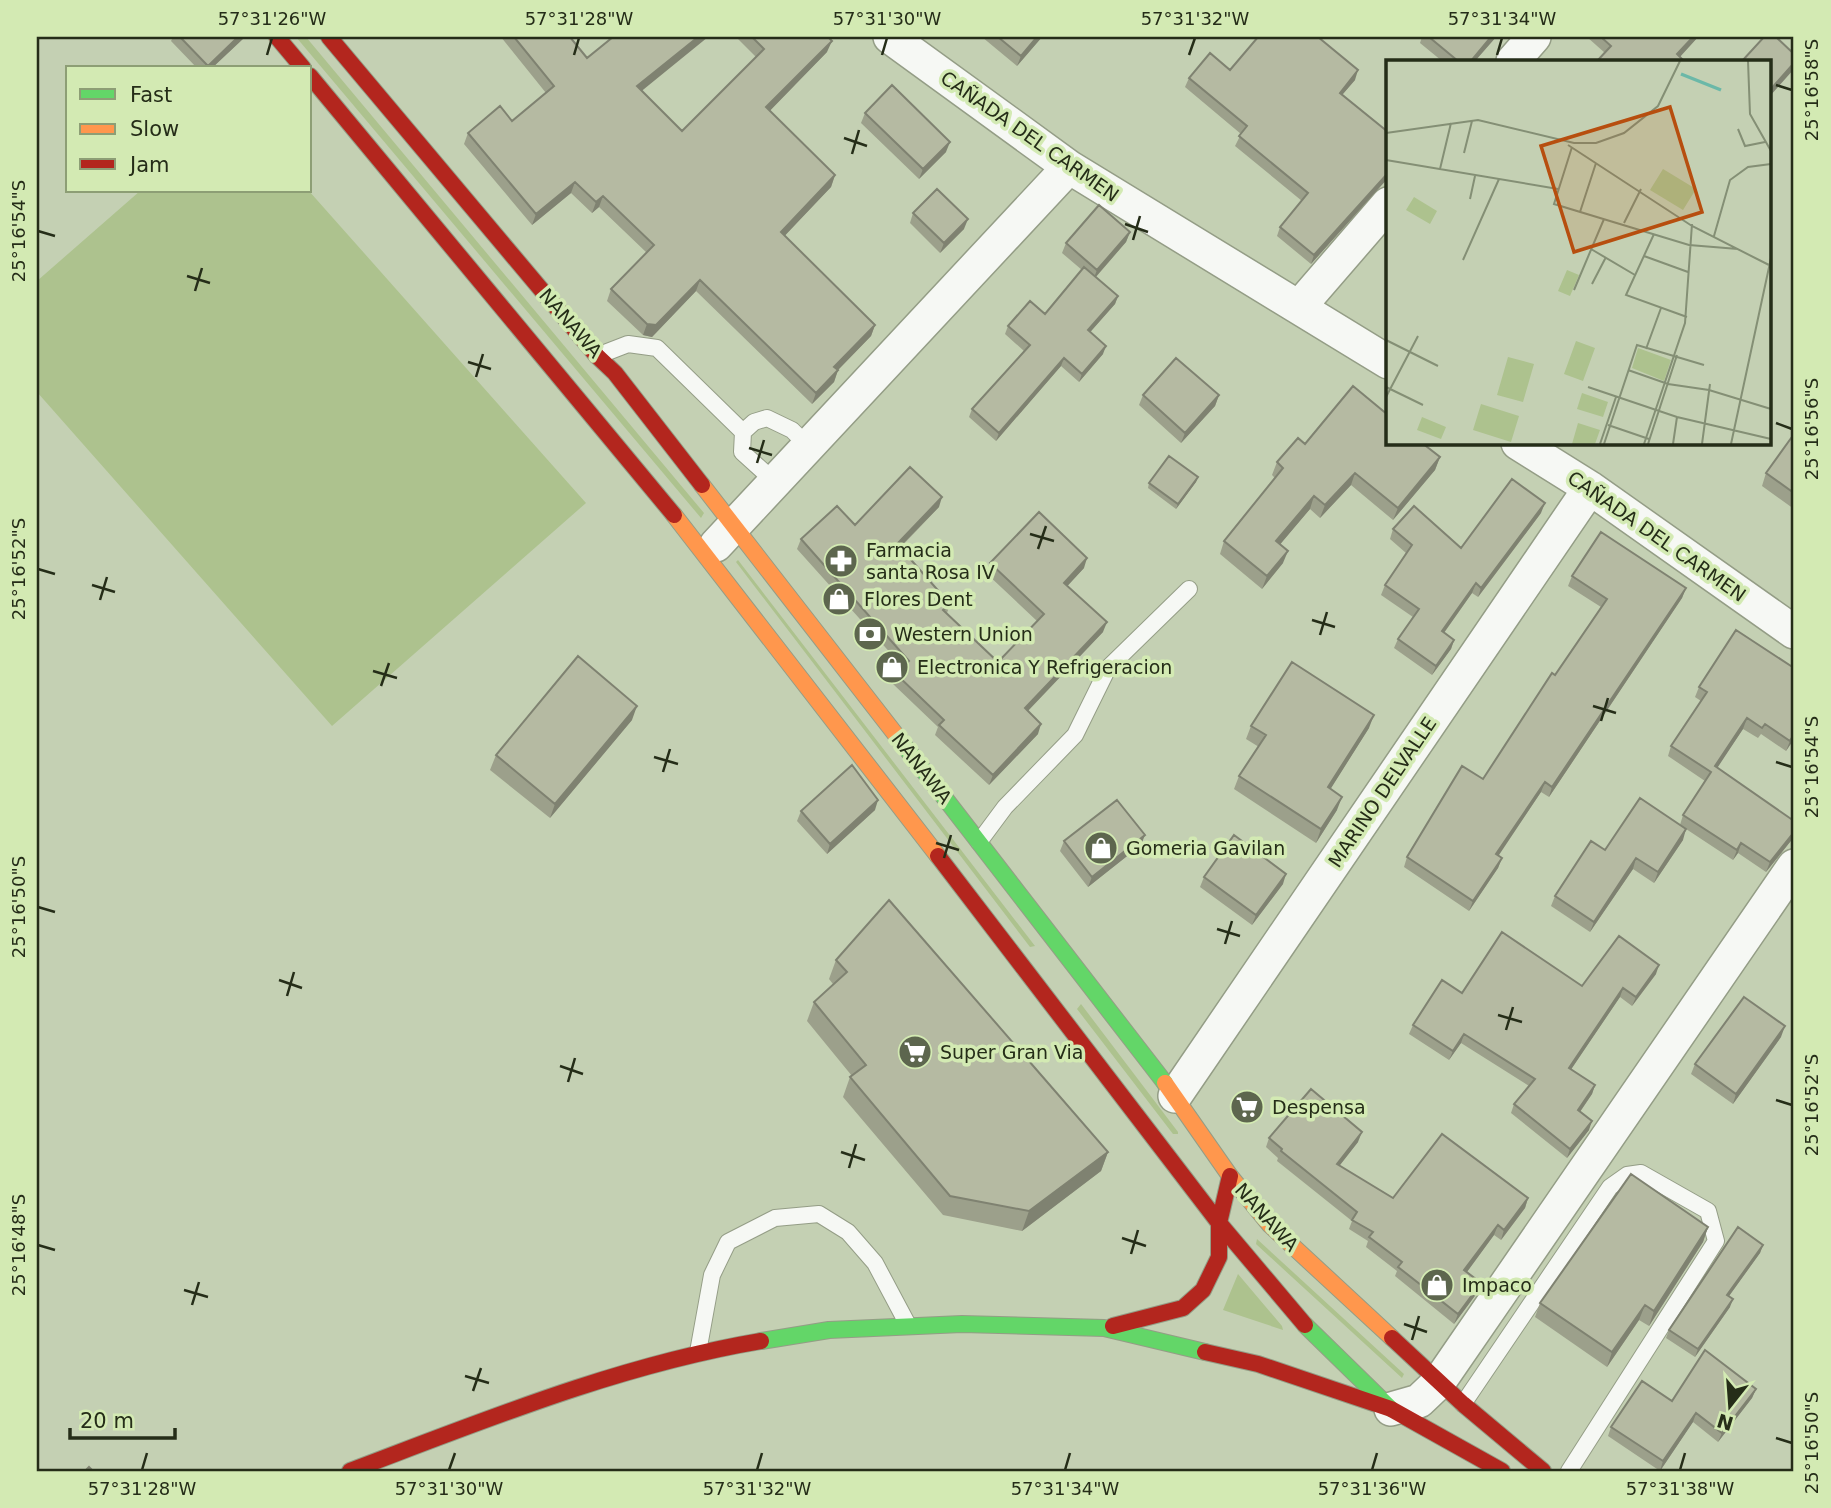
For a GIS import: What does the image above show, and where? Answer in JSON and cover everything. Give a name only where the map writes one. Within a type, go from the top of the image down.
[{"type":"main road","points":[[277,37],[301,66]]},
{"type":"main road","name":"NANAWA","points":[[329,37],[597,356],[615,373],[734,526],[869,732],[1054,972],[1175,1096],[1230,1175],[1270,1225],[1451,1393],[1543,1471]]},
{"type":"main road","name":"NANAWA","points":[[312,78],[587,392],[707,555],[869,732],[979,842],[1054,972],[1219,1223],[1313,1334],[1391,1409]]},
{"type":"main road","points":[[587,392],[615,373]]},
{"type":"main road","points":[[1104,1328],[1183,1308],[1203,1290],[1219,1257],[1219,1223],[1230,1175]]},
{"type":"main road","points":[[349,1471],[549,1396],[698,1352],[829,1330],[962,1324],[1104,1328],[1258,1364],[1391,1409],[1502,1471]]},
{"type":"street","name":"CAÑADA DEL CARMEN","points":[[890,37],[1069,167],[1386,361]]},
{"type":"street","points":[[1514,60],[1534,37]]},
{"type":"street","points":[[707,555],[1069,167]]},
{"type":"street","points":[[1299,307],[1386,206]]},
{"type":"street","name":"CAÑADA DEL CARMEN","points":[[1520,444],[1590,488],[1794,632]]},
{"type":"street","name":"MARINO DELVALLE","points":[[1175,1096],[1590,488]]},
{"type":"street","points":[[1391,1409],[1451,1393],[1791,877]]},
{"type":"lane","points":[[597,356],[628,344],[657,348],[743,432]]},
{"type":"lane","points":[[775,482],[742,452],[743,432],[754,422],[767,418],[792,430],[808,446]]},
{"type":"lane","points":[[979,842],[1005,807],[1075,735],[1108,668],[1189,589]]},
{"type":"lane","points":[[1451,1393],[1610,1187],[1627,1175],[1641,1172],[1708,1211],[1716,1241],[1569,1471]]},
{"type":"lane","points":[[698,1352],[704,1303],[712,1275],[728,1242],[775,1218],[819,1214],[848,1232],[875,1263],[909,1326]]},
{"type":"green space","points":[[296,37],[306,37],[704,513],[701,518]]},
{"type":"green space","points":[[139,192],[310,192],[586,503],[332,726],[37,392],[37,281]]},
{"type":"green space","points":[[738,560],[1035,946],[1030,947],[736,562]]},
{"type":"green space","points":[[1081,1004],[1178,1134],[1173,1134],[1077,1009]]},
{"type":"green space","points":[[1257,1239],[1404,1374],[1402,1378],[1256,1244]]},
{"type":"green space","points":[[1238,1274],[1282,1326],[1283,1330],[1223,1310]]},
{"type":"building","points":[[180,37],[238,37],[208,66]]},
{"type":"building","points":[[514,37],[570,37],[587,58],[613,37],[698,37],[637,86],[682,131],[764,49],[752,37],[828,37],[832,41],[766,107],[835,175],[781,232],[875,325],[834,367],[838,370],[816,393],[700,280],[656,325],[647,324],[611,289],[654,245],[603,196],[596,202],[575,182],[536,214],[468,133],[500,106],[512,121],[554,86]]},
{"type":"building","points":[[998,37],[1037,37],[1021,56]]},
{"type":"building","points":[[1258,37],[1318,37],[1358,70],[1340,93],[1386,130],[1386,175],[1314,255],[1280,227],[1308,193],[1239,136],[1247,126],[1189,78],[1210,53],[1230,70]]},
{"type":"building","points":[[1429,37],[1491,37],[1472,60],[1457,60]]},
{"type":"building","points":[[1601,37],[1693,37],[1677,54],[1683,60],[1598,60],[1611,46]]},
{"type":"building","points":[[1764,37],[1776,37],[1794,54],[1794,63],[1772,88],[1772,60],[1743,60]]},
{"type":"building","points":[[892,85],[950,142],[923,169],[865,113]]},
{"type":"building","points":[[937,189],[968,219],[944,243],[913,213]]},
{"type":"building","points":[[1099,205],[1130,232],[1097,270],[1066,243]]},
{"type":"building","points":[[1084,267],[1118,296],[1088,330],[1106,346],[1082,374],[1064,358],[999,433],[972,409],[1030,345],[1008,326],[1030,301],[1045,314]]},
{"type":"building","points":[[1176,358],[1219,395],[1185,433],[1143,395]]},
{"type":"building","points":[[1353,386],[1386,413],[1386,444],[1423,444],[1440,457],[1398,508],[1355,473],[1325,505],[1314,496],[1276,541],[1288,551],[1267,576],[1224,541],[1283,468],[1277,462],[1298,438],[1305,444]]},
{"type":"building","points":[[1794,434],[1794,493],[1766,473]]},
{"type":"building","points":[[1169,456],[1198,477],[1178,504],[1149,483]]},
{"type":"building","points":[[910,467],[942,497],[897,544],[950,604],[943,610],[998,662],[1044,614],[990,563],[1039,512],[1087,558],[1064,583],[1107,622],[1025,708],[1041,724],[993,775],[939,725],[944,720],[896,674],[909,661],[801,539],[837,506],[855,525]]},
{"type":"building","points":[[1512,479],[1545,503],[1481,588],[1476,583],[1442,631],[1454,640],[1436,666],[1398,639],[1419,609],[1385,585],[1412,545],[1393,529],[1414,506],[1461,548]]},
{"type":"building","points":[[1601,532],[1686,588],[1552,787],[1545,782],[1496,854],[1502,858],[1473,901],[1407,857],[1462,766],[1483,779],[1552,673],[1555,675],[1607,599],[1572,576]]},
{"type":"building","points":[[1736,630],[1794,668],[1794,734],[1790,741],[1765,724],[1762,728],[1747,718],[1715,766],[1794,821],[1794,832],[1770,862],[1741,843],[1737,850],[1683,815],[1711,772],[1671,746],[1707,692],[1699,687]]},
{"type":"building","points":[[578,656],[637,706],[555,804],[496,755]]},
{"type":"building","points":[[1292,662],[1374,715],[1328,787],[1342,797],[1321,829],[1239,776],[1266,735],[1251,726]]},
{"type":"building","points":[[852,765],[878,800],[830,844],[801,811]]},
{"type":"building","points":[[1640,798],[1686,829],[1658,872],[1636,858],[1594,922],[1555,896],[1591,841],[1605,850]]},
{"type":"building","name":"Gomeria Gavilan","points":[[1117,800],[1145,835],[1092,877],[1064,841]]},
{"type":"building","points":[[1234,835],[1286,874],[1256,915],[1204,877]]},
{"type":"building","name":"Super Gran Via","points":[[889,900],[1108,1152],[1029,1211],[950,1196],[850,1077],[866,1065],[814,1002],[847,972],[836,960]]},
{"type":"building","points":[[1502,932],[1582,986],[1619,936],[1659,965],[1636,997],[1623,988],[1569,1068],[1595,1085],[1578,1110],[1592,1121],[1570,1149],[1514,1104],[1535,1079],[1464,1034],[1453,1051],[1413,1025],[1442,980],[1462,993]]},
{"type":"building","points":[[1744,997],[1785,1026],[1736,1094],[1695,1064]]},
{"type":"building","points":[[1311,1089],[1362,1132],[1337,1164],[1393,1198],[1442,1134],[1528,1198],[1504,1230],[1498,1225],[1464,1270],[1481,1283],[1458,1314],[1398,1267],[1402,1262],[1369,1237],[1373,1232],[1352,1220],[1357,1212],[1281,1151],[1269,1138]]},
{"type":"building","points":[[1631,1174],[1708,1227],[1654,1311],[1645,1305],[1612,1352],[1540,1303]]},
{"type":"building","points":[[1738,1227],[1763,1245],[1727,1295],[1733,1299],[1698,1349],[1669,1330]]},
{"type":"building","points":[[1705,1350],[1756,1389],[1722,1433],[1696,1413],[1663,1461],[1611,1427],[1642,1381],[1672,1401]]},
{"type":"traffic: fast","points":[[903,744],[1165,1083]]},
{"type":"traffic: fast","points":[[761,1341],[829,1330],[962,1324],[1104,1328],[1205,1352]]},
{"type":"traffic: fast","points":[[1305,1325],[1391,1409]]},
{"type":"traffic: slow","points":[[702,485],[903,744]]},
{"type":"traffic: slow","points":[[674,515],[938,856]]},
{"type":"traffic: slow","points":[[1165,1083],[1230,1176],[1270,1225],[1392,1338]]},
{"type":"traffic: jam","points":[[277,37],[301,66]]},
{"type":"traffic: jam","points":[[329,37],[597,356],[615,373],[702,485]]},
{"type":"traffic: jam","points":[[312,78],[674,515]]},
{"type":"traffic: jam","points":[[938,856],[1219,1223],[1305,1325]]},
{"type":"traffic: jam","points":[[1113,1326],[1183,1308],[1203,1290],[1219,1257],[1219,1223],[1230,1176]]},
{"type":"traffic: jam","points":[[1392,1338],[1463,1404],[1543,1471]]},
{"type":"traffic: jam","points":[[350,1471],[604,1379],[708,1351],[761,1341]]},
{"type":"traffic: jam","points":[[1205,1352],[1258,1364],[1391,1409],[1502,1471]]},
{"type":"place","name":"Farmacia santa Rosa IV","points":[[841,561]]},
{"type":"place","name":"Flores Dent","points":[[839,599]]},
{"type":"place","name":"Western Union","points":[[870,634]]},
{"type":"place","name":"Electronica Y Refrigeracion","points":[[892,667]]},
{"type":"place","name":"Gomeria Gavilan","points":[[1101,848]]},
{"type":"place","name":"Super Gran Via","points":[[915,1052]]},
{"type":"place","name":"Despensa","points":[[1247,1107]]},
{"type":"place","name":"Impaco","points":[[1437,1285]]}]
